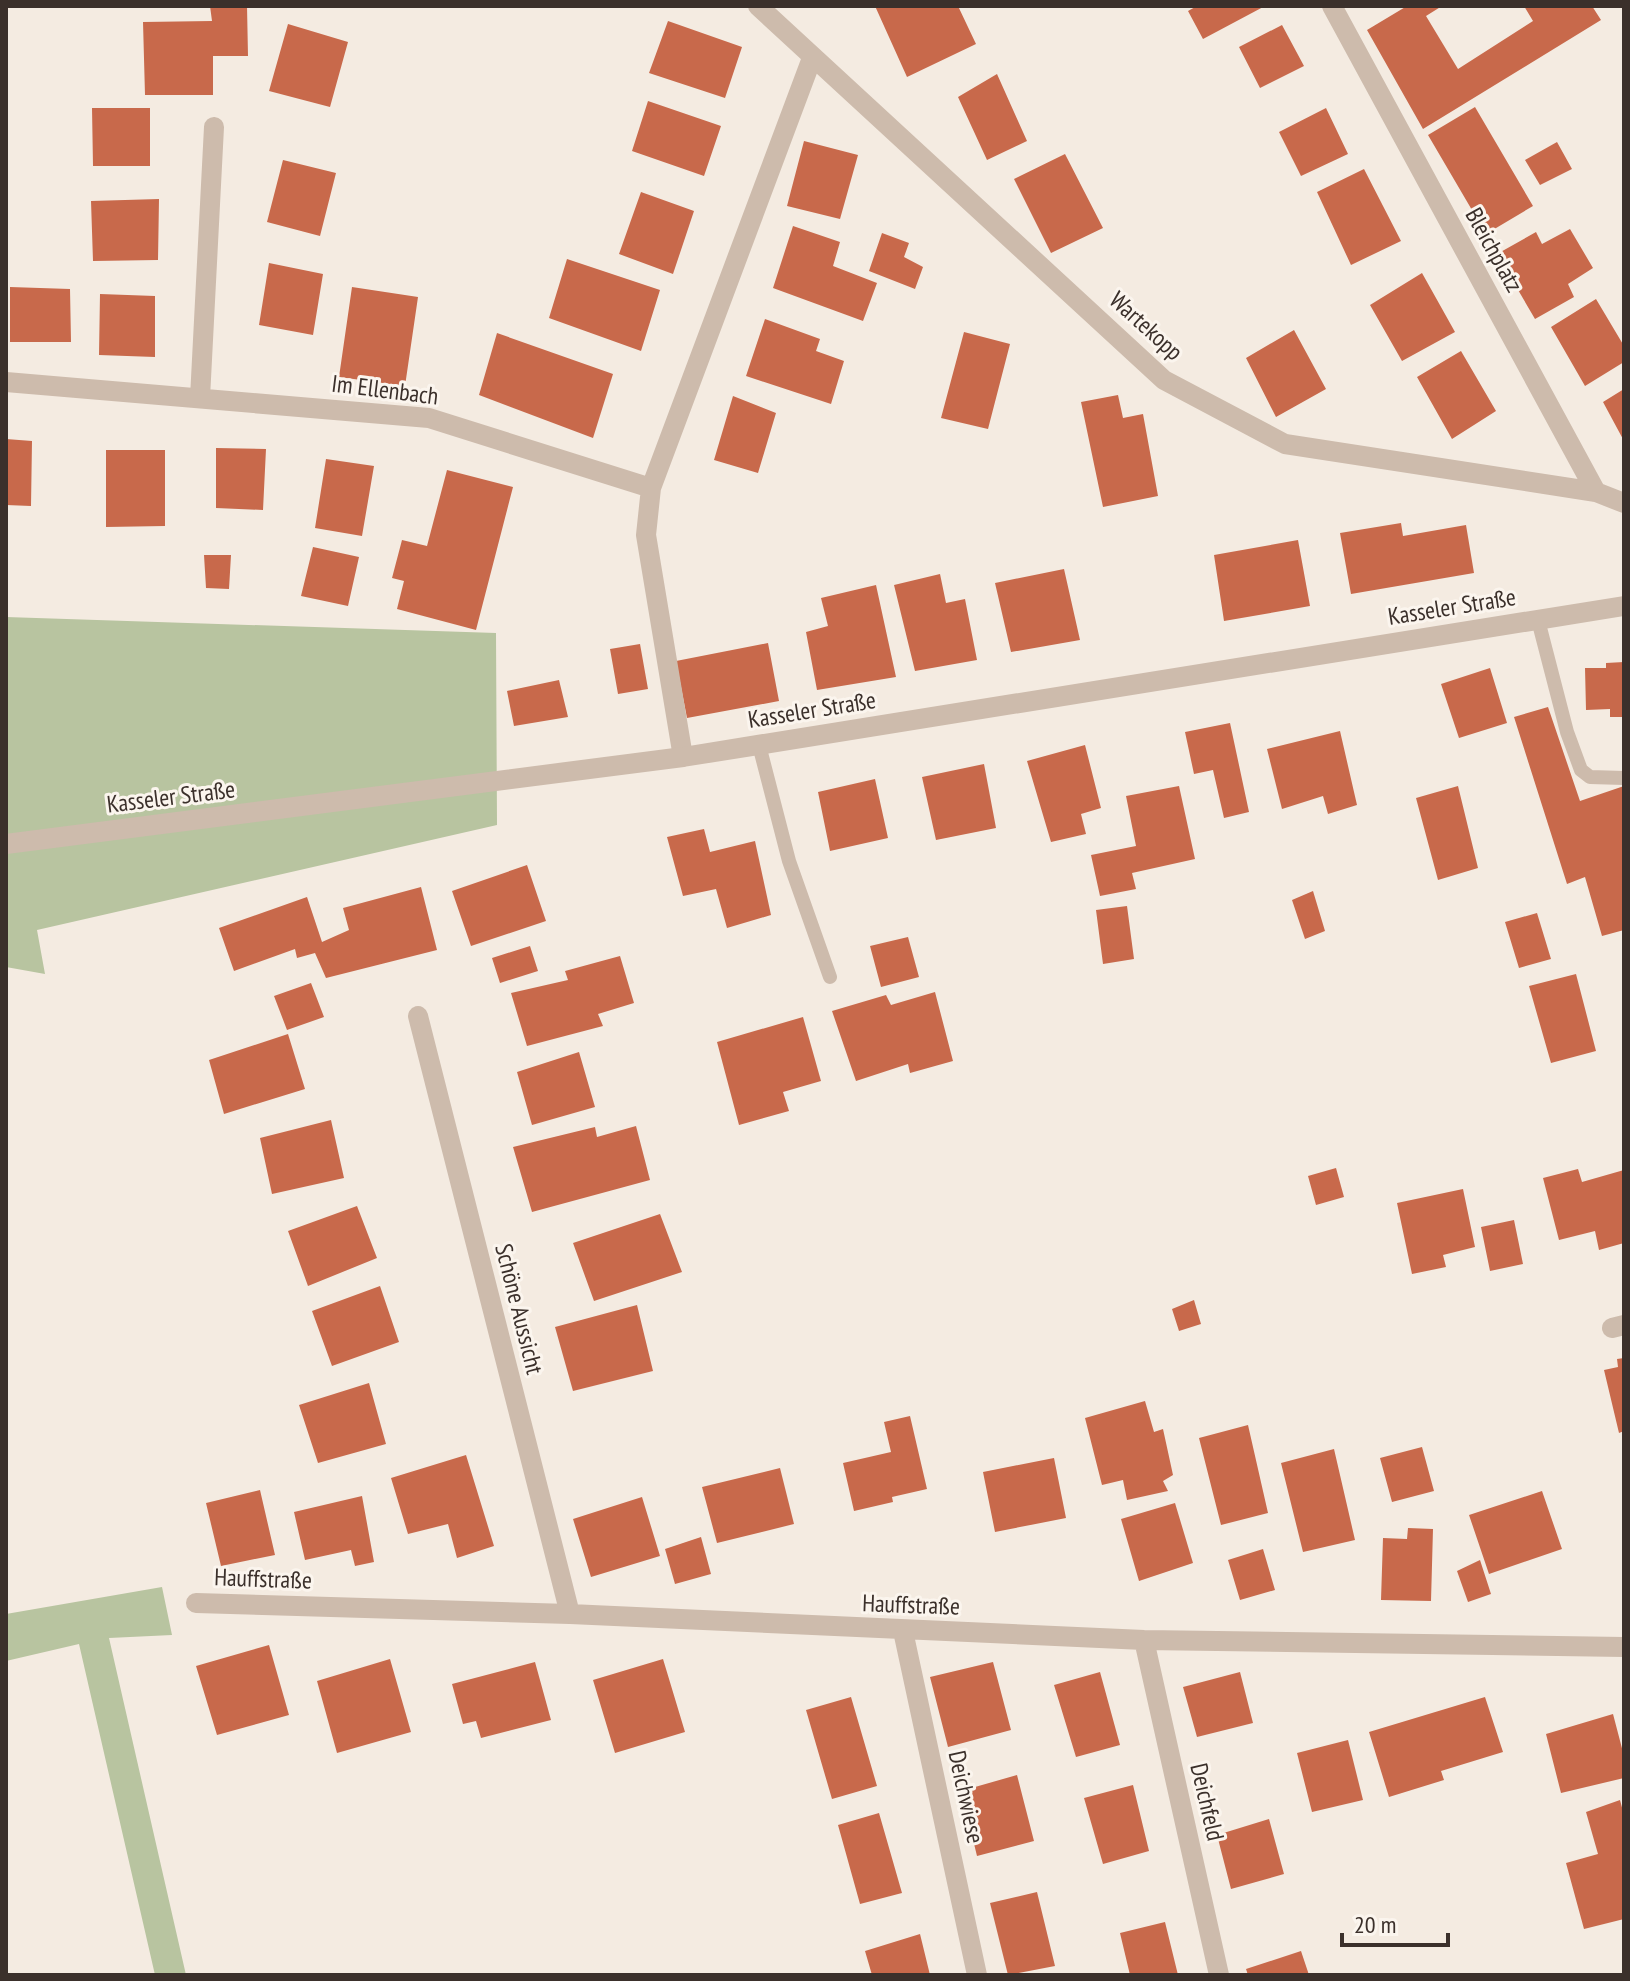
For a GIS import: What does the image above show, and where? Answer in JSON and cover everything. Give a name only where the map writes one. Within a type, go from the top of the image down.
[{"type":"street","name":"Wartekopp","points":[[758,6],[1164,380],[1285,444],[1596,492]]},
{"type":"street","name":"Bleichplatz","points":[[1332,6],[1596,492]]},
{"type":"street","points":[[683,757],[646,535],[651,488],[812,58]]},
{"type":"street","points":[[200,398],[214,127]]},
{"type":"street","name":"Im Ellenbach","points":[[6,382],[429,418],[651,488]]},
{"type":"street","points":[[1596,492],[1624,503]]},
{"type":"street","name":"Kasseler Straße","points":[[6,844],[683,757],[1624,606]]},
{"type":"street","name":"Schöne Aussicht","points":[[418,1016],[570,1614]]},
{"type":"street","name":"Hauffstraße","points":[[196,1603],[570,1614],[1144,1640],[1624,1647]]},
{"type":"street","name":"Deichwiese","points":[[903,1631],[977,1975]]},
{"type":"street","name":"Deichfeld","points":[[1144,1640],[1219,1975]]},
{"type":"lane","points":[[1538,620],[1567,732],[1581,770],[1590,777],[1624,778]]},
{"type":"lane","points":[[759,745],[789,861],[830,977]]},
{"type":"green space","points":[[6,617],[496,633],[497,825],[37,930],[45,974],[6,967]]},
{"type":"green space","points":[[162,1587],[172,1635],[109,1638],[186,1975],[155,1975],[79,1644],[6,1661],[6,1614]]},
{"type":"building","points":[[210,6],[247,6],[248,56],[213,56],[213,95],[145,95],[143,22],[212,21]]},
{"type":"building","points":[[875,6],[958,6],[976,44],[907,77]]},
{"type":"building","points":[[1197,6],[1265,6],[1203,39],[1188,11]]},
{"type":"building","points":[[1407,6],[1442,6],[1426,16],[1458,69],[1533,21],[1524,6],[1592,6],[1601,20],[1423,129],[1367,30]]},
{"type":"building","points":[[668,21],[742,47],[725,98],[649,73]]},
{"type":"building","points":[[288,24],[348,42],[330,107],[269,91]]},
{"type":"building","points":[[1282,25],[1304,66],[1260,88],[1239,47]]},
{"type":"building","points":[[997,74],[1027,141],[987,160],[958,97]]},
{"type":"building","points":[[648,101],[721,126],[704,176],[632,151]]},
{"type":"building","points":[[1475,107],[1533,206],[1486,234],[1428,135]]},
{"type":"building","points":[[92,108],[150,108],[150,166],[93,166]]},
{"type":"building","points":[[1326,108],[1348,154],[1301,176],[1279,132]]},
{"type":"building","points":[[804,141],[858,155],[840,219],[787,206]]},
{"type":"building","points":[[1557,142],[1572,169],[1540,185],[1525,160]]},
{"type":"building","points":[[1065,154],[1103,228],[1051,253],[1014,179]]},
{"type":"building","points":[[283,160],[336,173],[320,236],[267,222]]},
{"type":"building","points":[[1364,169],[1401,241],[1351,265],[1317,192]]},
{"type":"building","points":[[641,192],[694,211],[673,274],[619,254]]},
{"type":"building","points":[[159,199],[158,260],[93,261],[91,201]]},
{"type":"building","points":[[793,226],[840,242],[833,266],[877,283],[863,321],[773,288]]},
{"type":"building","points":[[1570,229],[1593,268],[1568,284],[1574,297],[1535,319],[1497,254],[1536,232],[1542,244]]},
{"type":"building","points":[[882,233],[909,243],[904,257],[923,267],[915,289],[869,271]]},
{"type":"building","points":[[567,259],[660,290],[641,351],[549,318]]},
{"type":"building","points":[[269,263],[323,274],[313,335],[259,325]]},
{"type":"building","points":[[1422,273],[1455,332],[1402,361],[1370,305]]},
{"type":"building","points":[[10,287],[70,289],[71,342],[10,342]]},
{"type":"building","points":[[352,287],[418,297],[405,386],[339,377]]},
{"type":"building","points":[[100,294],[155,296],[155,357],[99,355]]},
{"type":"building","points":[[1596,299],[1624,346],[1624,362],[1585,386],[1551,327]]},
{"type":"building","points":[[765,319],[820,339],[816,351],[844,361],[831,404],[746,376]]},
{"type":"building","points":[[1294,330],[1326,389],[1276,417],[1246,358]]},
{"type":"building","points":[[964,332],[1010,344],[988,429],[941,418]]},
{"type":"building","points":[[497,333],[613,374],[593,438],[479,395]]},
{"type":"building","points":[[1461,351],[1496,411],[1452,439],[1417,377]]},
{"type":"building","points":[[1624,389],[1624,441],[1603,402]]},
{"type":"building","points":[[1118,395],[1123,418],[1143,414],[1158,496],[1103,507],[1081,402]]},
{"type":"building","points":[[733,396],[776,413],[758,473],[714,460]]},
{"type":"building","points":[[6,439],[32,441],[31,506],[6,505]]},
{"type":"building","points":[[216,448],[266,449],[263,510],[216,508]]},
{"type":"building","points":[[106,450],[165,450],[165,526],[106,527]]},
{"type":"building","points":[[326,459],[374,466],[362,536],[315,528]]},
{"type":"building","points":[[447,470],[513,487],[476,630],[397,609],[404,581],[392,578],[402,540],[427,546]]},
{"type":"building","points":[[1401,523],[1403,536],[1466,525],[1474,573],[1351,594],[1340,533]]},
{"type":"building","points":[[1298,540],[1310,606],[1224,621],[1214,555]]},
{"type":"building","points":[[313,547],[359,557],[348,606],[301,596]]},
{"type":"building","points":[[204,555],[231,555],[229,589],[206,588]]},
{"type":"building","points":[[1064,569],[1080,640],[1011,652],[995,583]]},
{"type":"building","points":[[940,574],[946,603],[965,599],[977,660],[915,671],[894,585]]},
{"type":"building","points":[[876,585],[896,677],[817,690],[806,632],[828,626],[821,598]]},
{"type":"building","points":[[768,643],[779,701],[687,718],[676,661]]},
{"type":"building","points":[[640,644],[648,689],[618,694],[610,649]]},
{"type":"building","points":[[1624,662],[1624,717],[1610,717],[1610,709],[1586,710],[1585,668],[1606,668],[1606,663]]},
{"type":"building","points":[[1490,668],[1507,723],[1459,738],[1441,684]]},
{"type":"building","points":[[559,680],[568,717],[514,726],[507,691]]},
{"type":"building","points":[[1548,707],[1580,801],[1624,786],[1624,930],[1602,936],[1585,877],[1567,884],[1514,717]]},
{"type":"building","points":[[1230,723],[1249,812],[1224,818],[1213,770],[1194,774],[1185,732]]},
{"type":"building","points":[[1340,731],[1357,805],[1328,814],[1323,796],[1282,809],[1267,749]]},
{"type":"building","points":[[1085,745],[1101,808],[1081,814],[1086,834],[1051,842],[1027,761]]},
{"type":"building","points":[[984,764],[996,828],[936,840],[922,777]]},
{"type":"building","points":[[875,779],[888,838],[830,851],[818,792]]},
{"type":"building","points":[[1179,786],[1195,859],[1132,873],[1136,889],[1100,896],[1091,855],[1136,846],[1126,796]]},
{"type":"building","points":[[1458,786],[1478,868],[1438,880],[1416,798]]},
{"type":"building","points":[[704,829],[710,852],[755,841],[771,915],[727,928],[716,889],[683,896],[667,837]]},
{"type":"building","points":[[527,865],[546,921],[471,946],[452,891]]},
{"type":"building","points":[[421,887],[437,950],[326,978],[315,953],[297,958],[295,949],[234,971],[219,928],[307,897],[322,942],[349,930],[343,908]]},
{"type":"building","points":[[1313,891],[1325,931],[1305,939],[1292,900]]},
{"type":"building","points":[[1127,906],[1134,959],[1103,964],[1096,910]]},
{"type":"building","points":[[1537,913],[1551,959],[1519,968],[1505,922]]},
{"type":"building","points":[[908,937],[919,977],[881,987],[870,946]]},
{"type":"building","points":[[530,946],[538,971],[500,983],[492,958]]},
{"type":"building","points":[[620,956],[634,1003],[598,1014],[603,1026],[527,1046],[511,993],[568,980],[565,971]]},
{"type":"building","points":[[1576,974],[1596,1051],[1551,1063],[1529,986]]},
{"type":"building","points":[[311,983],[324,1017],[287,1030],[274,996]]},
{"type":"building","points":[[935,992],[953,1061],[910,1073],[908,1064],[856,1081],[832,1011],[886,995],[891,1005]]},
{"type":"building","points":[[803,1017],[821,1081],[783,1092],[789,1111],[739,1125],[717,1042]]},
{"type":"building","points":[[288,1034],[305,1089],[224,1114],[209,1060]]},
{"type":"building","points":[[579,1052],[595,1107],[532,1125],[517,1072]]},
{"type":"building","points":[[331,1120],[344,1178],[272,1194],[260,1138]]},
{"type":"building","points":[[636,1126],[650,1180],[532,1212],[513,1147],[595,1127],[597,1137]]},
{"type":"building","points":[[1336,1168],[1344,1197],[1316,1205],[1308,1176]]},
{"type":"building","points":[[1578,1169],[1582,1182],[1624,1170],[1624,1243],[1599,1250],[1595,1231],[1559,1240],[1543,1178]]},
{"type":"building","points":[[1463,1189],[1475,1247],[1443,1255],[1446,1267],[1412,1274],[1397,1203]]},
{"type":"building","points":[[357,1206],[377,1258],[308,1286],[288,1231]]},
{"type":"building","points":[[660,1214],[682,1272],[594,1301],[573,1243]]},
{"type":"building","points":[[1514,1220],[1523,1264],[1490,1271],[1481,1227]]},
{"type":"building","points":[[380,1286],[399,1342],[332,1366],[312,1311]]},
{"type":"building","points":[[1194,1300],[1201,1324],[1179,1331],[1172,1309]]},
{"type":"building","points":[[637,1305],[653,1371],[573,1391],[555,1327]]},
{"type":"building","points":[[1624,1358],[1624,1431],[1619,1433],[1604,1370],[1618,1367],[1617,1359]]},
{"type":"building","points":[[369,1383],[386,1444],[318,1463],[299,1405]]},
{"type":"building","points":[[1145,1401],[1154,1432],[1163,1429],[1173,1475],[1163,1481],[1168,1491],[1127,1500],[1123,1480],[1102,1485],[1085,1418]]},
{"type":"building","points":[[910,1416],[927,1489],[892,1497],[893,1502],[854,1511],[843,1463],[891,1452],[884,1422]]},
{"type":"building","points":[[1248,1425],[1268,1513],[1221,1525],[1199,1438]]},
{"type":"building","points":[[1422,1447],[1434,1491],[1392,1502],[1380,1458]]},
{"type":"building","points":[[1334,1449],[1355,1540],[1303,1552],[1281,1463]]},
{"type":"building","points":[[466,1455],[494,1546],[457,1558],[448,1524],[408,1534],[391,1478]]},
{"type":"building","points":[[1054,1458],[1066,1518],[995,1532],[983,1472]]},
{"type":"building","points":[[780,1468],[794,1524],[717,1543],[702,1487]]},
{"type":"building","points":[[260,1490],[275,1555],[221,1566],[206,1503]]},
{"type":"building","points":[[1542,1491],[1562,1549],[1489,1574],[1469,1515]]},
{"type":"building","points":[[362,1496],[374,1562],[355,1566],[351,1550],[305,1560],[294,1512]]},
{"type":"building","points":[[642,1497],[660,1556],[591,1577],[573,1519]]},
{"type":"building","points":[[1175,1503],[1193,1563],[1139,1581],[1121,1519]]},
{"type":"building","points":[[1408,1528],[1433,1529],[1431,1601],[1381,1600],[1383,1538],[1407,1539]]},
{"type":"building","points":[[701,1537],[711,1574],[675,1584],[665,1549]]},
{"type":"building","points":[[1263,1549],[1275,1590],[1240,1600],[1228,1560]]},
{"type":"building","points":[[1480,1560],[1491,1594],[1468,1602],[1457,1571]]},
{"type":"building","points":[[269,1645],[289,1715],[217,1735],[196,1666]]},
{"type":"building","points":[[390,1659],[411,1732],[337,1753],[317,1681]]},
{"type":"building","points":[[663,1659],[685,1732],[615,1753],[593,1680]]},
{"type":"building","points":[[535,1662],[551,1720],[481,1738],[476,1721],[463,1724],[452,1684]]},
{"type":"building","points":[[993,1662],[1011,1730],[948,1747],[930,1677]]},
{"type":"building","points":[[1100,1672],[1120,1745],[1076,1757],[1054,1685]]},
{"type":"building","points":[[1240,1672],[1253,1723],[1197,1737],[1183,1687]]},
{"type":"building","points":[[851,1697],[877,1786],[832,1799],[806,1710]]},
{"type":"building","points":[[1485,1697],[1503,1752],[1441,1771],[1444,1780],[1389,1797],[1369,1732]]},
{"type":"building","points":[[1613,1714],[1624,1756],[1624,1778],[1561,1793],[1546,1734]]},
{"type":"building","points":[[1348,1740],[1363,1800],[1312,1812],[1297,1753]]},
{"type":"building","points":[[1017,1775],[1034,1841],[977,1856],[961,1791]]},
{"type":"building","points":[[1133,1785],[1149,1851],[1103,1864],[1084,1798]]},
{"type":"building","points":[[1620,1800],[1624,1815],[1624,1919],[1584,1929],[1566,1863],[1598,1854],[1586,1812]]},
{"type":"building","points":[[879,1813],[902,1893],[860,1904],[838,1825]]},
{"type":"building","points":[[1269,1819],[1284,1874],[1231,1889],[1217,1835]]},
{"type":"building","points":[[1037,1892],[1055,1966],[1008,1975],[990,1903]]},
{"type":"building","points":[[1165,1922],[1178,1975],[1130,1975],[1120,1933]]},
{"type":"building","points":[[920,1934],[930,1975],[872,1975],[865,1951]]},
{"type":"building","points":[[1301,1951],[1309,1975],[1248,1975],[1246,1969]]}]
